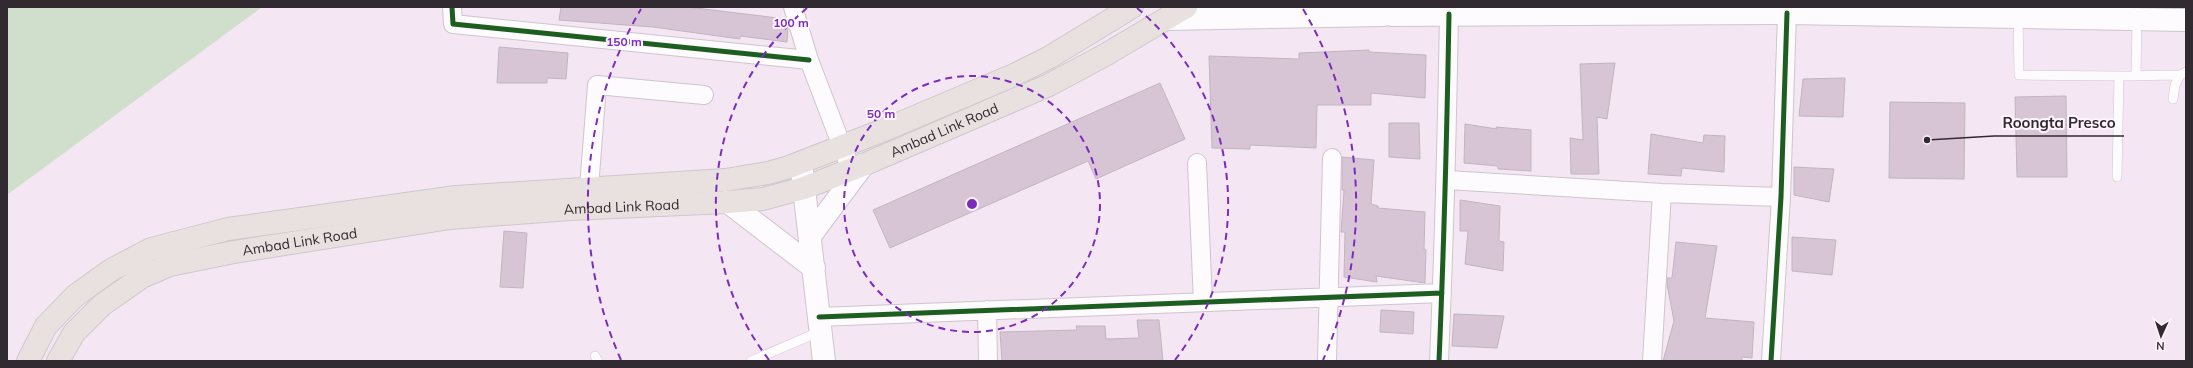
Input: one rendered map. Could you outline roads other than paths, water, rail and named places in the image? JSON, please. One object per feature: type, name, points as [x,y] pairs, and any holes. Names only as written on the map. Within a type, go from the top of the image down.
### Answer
[{"type":"main road","name":"Ambad Link Road","points":[[28,361],[46,326],[75,296],[111,270],[151,249],[228,229],[440,199],[724,180],[768,173],[801,163],[1014,75],[1050,57],[1132,7]]},
{"type":"main road","name":"Ambad Link Road","points":[[58,361],[74,333],[102,305],[142,277],[170,265],[234,252],[450,218],[570,209],[728,202],[763,199],[804,188],[857,168],[1049,85],[1186,7]]},
{"type":"main road","points":[[1366,7],[1392,15]]},
{"type":"main road","points":[[1166,19],[1449,14],[1787,13],[2186,20]]},
{"type":"main road","points":[[801,163],[824,361]]},
{"type":"main road","points":[[810,236],[857,168]]},
{"type":"main road","points":[[728,202],[814,268]]},
{"type":"street","points":[[452,7],[453,24],[809,60]]},
{"type":"street","points":[[793,7],[809,60],[841,147],[857,168]]},
{"type":"street","points":[[1771,361],[1781,197],[1787,13]]},
{"type":"street","points":[[1439,361],[1447,180],[1449,14]]},
{"type":"street","points":[[590,188],[597,85],[704,95]]},
{"type":"street","points":[[1327,361],[1332,158]]},
{"type":"street","points":[[1197,163],[1203,302]]},
{"type":"street","points":[[1447,180],[1781,197]]},
{"type":"street","points":[[1652,361],[1662,192]]},
{"type":"street","points":[[820,324],[987,310],[1442,293]]},
{"type":"street","points":[[987,310],[988,361]]},
{"type":"lane","points":[[2018,17],[2019,75],[2136,76],[2183,73]]},
{"type":"lane","points":[[2136,76],[2137,19]]},
{"type":"lane","points":[[2173,99],[2175,85],[2183,73]]},
{"type":"lane","points":[[2117,177],[2119,76]]},
{"type":"lane","points":[[751,361],[820,324]]},
{"type":"place","name":"Roongta Presco","points":[[1927,140]]}]
